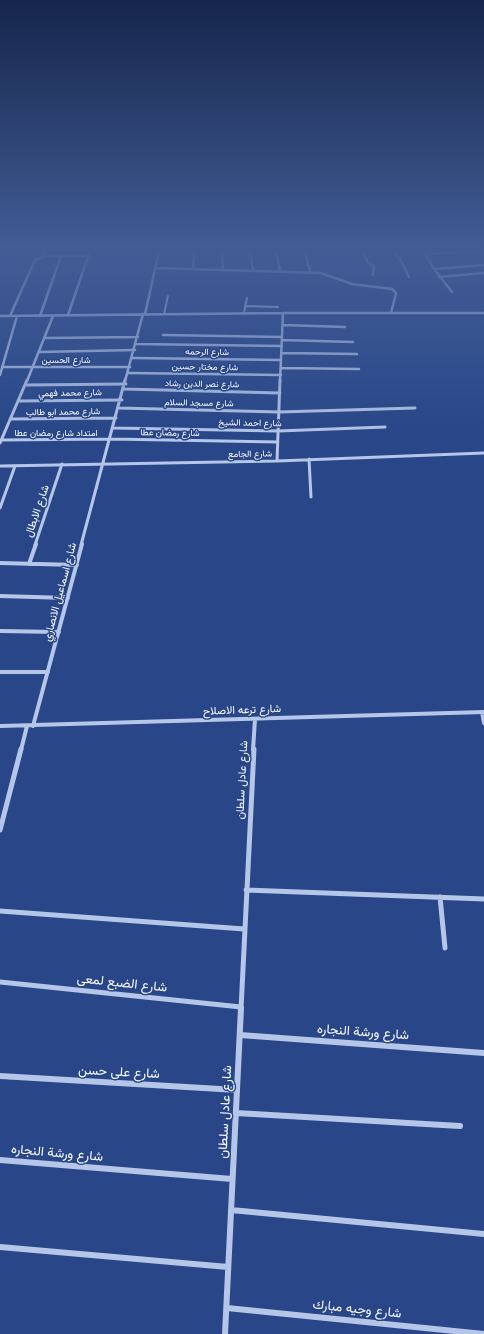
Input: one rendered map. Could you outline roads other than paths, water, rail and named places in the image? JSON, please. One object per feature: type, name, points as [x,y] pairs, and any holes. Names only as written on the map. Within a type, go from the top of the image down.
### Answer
[{"type":"street","points":[[0,316],[224,313]]},
{"type":"street","points":[[277,461],[283,313]]},
{"type":"street","name":"شارع اسماعيل الانصاري","points":[[33,726],[144,314]]},
{"type":"street","points":[[0,375],[17,316]]},
{"type":"street","points":[[1,442],[53,316]]},
{"type":"street","points":[[283,326],[345,327]]},
{"type":"street","points":[[163,335],[353,342]]},
{"type":"street","points":[[44,338],[138,337]]},
{"type":"street","points":[[136,344],[282,346]]},
{"type":"street","points":[[39,352],[135,350]]},
{"type":"street","points":[[282,353],[357,354]]},
{"type":"street","name":"شارع الرحمه","points":[[133,358],[281,360]]},
{"type":"street","name":"شارع الحسين","points":[[2,367],[130,367]]},
{"type":"street","points":[[281,368],[359,369]]},
{"type":"street","name":"شارع مختار حسين","points":[[129,373],[281,375]]},
{"type":"street","points":[[25,385],[126,384]]},
{"type":"street","name":"شارع نصر الدين رشاد","points":[[124,389],[280,393]]},
{"type":"street","name":"شارع محمد فهمي","points":[[18,401],[122,400]]},
{"type":"street","name":"شارع مسجد السلام","points":[[119,408],[279,412],[414,408]]},
{"type":"street","name":"شارع محمد ابو طالب","points":[[10,419],[116,418]]},
{"type":"street","name":"شارع احمد الشيخ","points":[[114,428],[278,431],[385,427]]},
{"type":"street","name":"امتداد شارع رمضان عطا","points":[[1,442],[111,439]]},
{"type":"street","name":"شارع رمضان عطا","points":[[111,439],[278,442]]},
{"type":"street","name":"شارع الجامع","points":[[0,466],[277,461],[484,453]]},
{"type":"street","points":[[309,459],[311,497]]},
{"type":"street","name":"شارع الابطال","points":[[29,564],[62,464]]},
{"type":"street","points":[[0,508],[15,466]]},
{"type":"street","points":[[0,563],[77,564]]},
{"type":"street","points":[[0,596],[68,598]]},
{"type":"street","points":[[0,631],[59,632]]},
{"type":"street","points":[[0,672],[48,672]]},
{"type":"street","points":[[483,712],[484,723]]},
{"type":"street","name":"شارع ترعه الاصلاح","points":[[0,726],[483,712]]},
{"type":"street","name":"شارع عادل سلطان","points":[[225,1334],[255,719]]},
{"type":"street","points":[[0,830],[27,726]]},
{"type":"street","points":[[246,890],[484,899]]},
{"type":"street","points":[[440,897],[445,948]]},
{"type":"street","points":[[0,912],[244,929]]},
{"type":"street","name":"شارع الضبع لمعى","points":[[0,982],[241,1007]]},
{"type":"street","name":"شارع ورشة النجاره","points":[[240,1035],[484,1052]]},
{"type":"street","name":"شارع على حسن","points":[[0,1076],[237,1090]]},
{"type":"street","points":[[236,1113],[460,1126]]},
{"type":"street","name":"شارع ورشة النجاره","points":[[0,1160],[232,1179]]},
{"type":"street","points":[[231,1210],[484,1234]]},
{"type":"street","points":[[0,1247],[228,1267]]},
{"type":"street","name":"شارع وجيه مبارك","points":[[227,1308],[484,1334]]}]
